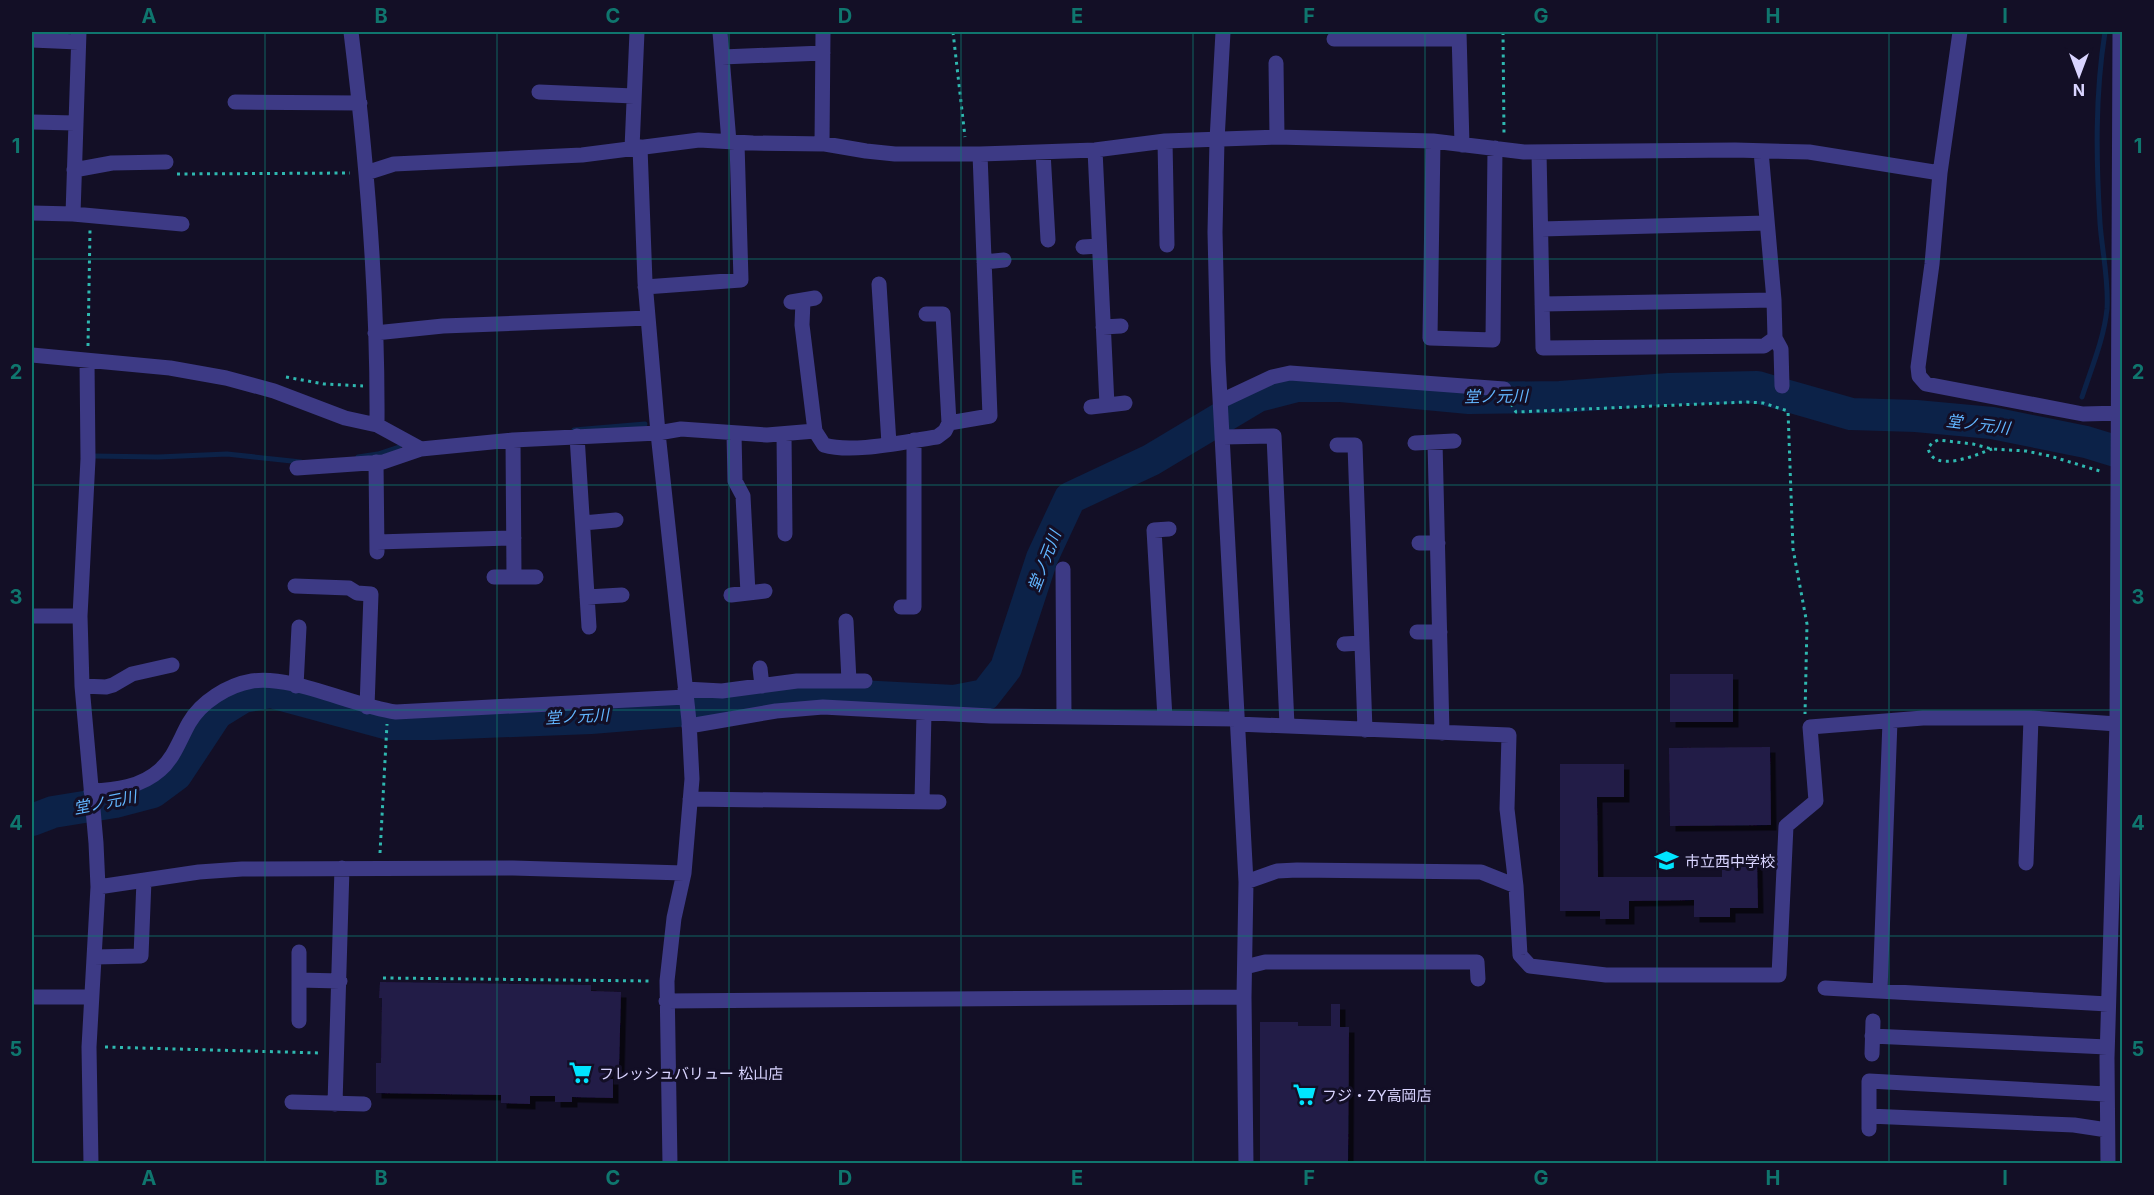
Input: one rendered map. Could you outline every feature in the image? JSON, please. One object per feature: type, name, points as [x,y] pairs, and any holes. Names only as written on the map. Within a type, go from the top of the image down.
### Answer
[{"type":"street","points":[[351,32],[366,173],[375,333],[377,425]]},
{"type":"street","points":[[637,32],[634,96],[645,287],[689,723],[692,779],[684,873],[674,918],[667,981],[670,1164]]},
{"type":"street","points":[[645,287],[741,280],[733,142],[720,32]]},
{"type":"street","points":[[822,144],[823,32]]},
{"type":"street","points":[[1223,32],[1216,140],[1215,232],[1218,361],[1246,882],[1244,997],[1246,1164]]},
{"type":"street","points":[[1960,32],[1940,173],[1932,264],[1918,376],[1926,384],[2120,422]]},
{"type":"street","points":[[2108,1164],[2107,1053],[2113,1000],[2118,851],[2120,32]]},
{"type":"street","points":[[1334,39],[1366,35],[1459,35],[1462,145]]},
{"type":"street","points":[[32,40],[78,37],[73,214]]},
{"type":"street","points":[[722,57],[823,53]]},
{"type":"street","points":[[1276,63],[1277,137]]},
{"type":"street","points":[[539,92],[634,96]]},
{"type":"street","points":[[235,102],[360,103]]},
{"type":"street","points":[[32,122],[75,123]]},
{"type":"street","points":[[366,173],[394,164],[582,155],[699,140],[822,144],[895,154],[974,154],[1095,150],[1165,141],[1277,137],[1433,141],[1539,152],[1809,152],[1940,173]]},
{"type":"street","points":[[1165,141],[1167,245]]},
{"type":"street","points":[[1433,141],[1431,338],[1493,340],[1500,149]]},
{"type":"street","points":[[1095,150],[1107,405]]},
{"type":"street","points":[[1761,151],[1774,300],[1775,338],[1781,349],[1782,386]]},
{"type":"street","points":[[1042,152],[1048,240]]},
{"type":"street","points":[[1539,152],[1543,348],[1764,345],[1775,338]]},
{"type":"street","points":[[949,423],[990,416],[984,262],[974,154]]},
{"type":"street","points":[[74,170],[112,163],[168,168]]},
{"type":"street","points":[[32,213],[73,214],[182,224]]},
{"type":"street","points":[[1541,229],[1766,223]]},
{"type":"street","points":[[1083,247],[1099,246]]},
{"type":"street","points":[[984,262],[1005,260]]},
{"type":"street","points":[[879,284],[889,444]]},
{"type":"street","points":[[803,300],[802,325],[815,431],[824,445],[833,448],[889,444],[937,437],[945,431],[949,423],[943,314],[926,314]]},
{"type":"street","points":[[1542,304],[1774,300]]},
{"type":"street","points":[[375,333],[442,326],[648,318]]},
{"type":"street","points":[[1103,327],[1121,326]]},
{"type":"street","points":[[32,355],[170,368],[226,378],[274,391],[345,417],[377,425],[421,449]]},
{"type":"street","points":[[87,361],[88,459],[80,616],[81,686],[98,887],[89,1047],[91,1164]]},
{"type":"street","points":[[1221,401],[1272,377],[1290,373],[1504,389]]},
{"type":"street","points":[[1090,407],[1125,403]]},
{"type":"street","points":[[297,468],[383,462],[421,449],[513,440],[658,433],[681,429],[766,435],[815,431]]},
{"type":"street","points":[[734,433],[735,481],[743,496],[748,593]]},
{"type":"street","points":[[783,434],[785,534]]},
{"type":"street","points":[[577,436],[589,627]]},
{"type":"street","points":[[1223,437],[1274,436],[1287,725]]},
{"type":"street","points":[[513,440],[514,577]]},
{"type":"street","points":[[901,607],[914,607],[914,440]]},
{"type":"street","points":[[1415,443],[1454,441]]},
{"type":"street","points":[[1435,442],[1442,733]]},
{"type":"street","points":[[1337,445],[1355,445],[1352,540],[1362,643],[1365,730]]},
{"type":"street","points":[[376,462],[377,547],[514,538]]},
{"type":"street","points":[[583,523],[616,520]]},
{"type":"street","points":[[1165,718],[1154,530],[1169,529]]},
{"type":"street","points":[[1419,543],[1438,543]]},
{"type":"street","points":[[1063,569],[1064,717]]},
{"type":"street","points":[[494,577],[536,577]]},
{"type":"street","points":[[295,586],[349,588],[357,593],[371,594],[367,707]]},
{"type":"street","points":[[731,595],[765,591]]},
{"type":"street","points":[[587,597],[622,595]]},
{"type":"street","points":[[32,616],[80,616]]},
{"type":"street","points":[[846,621],[849,681]]},
{"type":"street","points":[[296,686],[299,627]]},
{"type":"street","points":[[1417,632],[1440,632]]},
{"type":"street","points":[[1344,644],[1362,643]]},
{"type":"street","points":[[81,686],[106,687],[132,674],[172,665]]},
{"type":"street","points":[[760,668],[762,686]]},
{"type":"street","points":[[91,794],[132,786],[147,780],[170,760],[190,721],[202,706],[237,685],[253,681],[272,681],[296,686],[376,710],[418,712],[686,696],[797,681],[865,681]]},
{"type":"street","points":[[689,723],[799,708],[823,707],[1064,717],[1165,718],[1365,730],[1509,735],[1507,809],[1516,886],[1520,955],[1530,966],[1606,975],[1779,975],[1786,826],[1816,801],[1810,727],[1923,718],[2119,718]]},
{"type":"street","points":[[922,801],[924,712]]},
{"type":"street","points":[[2026,864],[2031,718]]},
{"type":"street","points":[[1880,991],[1890,721]]},
{"type":"street","points":[[690,799],[939,802]]},
{"type":"street","points":[[335,1104],[342,868]]},
{"type":"street","points":[[98,887],[199,872],[242,869],[513,868],[684,873]]},
{"type":"street","points":[[1246,882],[1277,871],[1297,870],[1481,872],[1516,886]]},
{"type":"street","points":[[94,957],[141,956],[144,880]]},
{"type":"street","points":[[299,952],[299,1021]]},
{"type":"street","points":[[1245,968],[1265,962],[1477,962],[1478,979]]},
{"type":"street","points":[[299,981],[340,981]]},
{"type":"street","points":[[1825,988],[2113,1000]]},
{"type":"street","points":[[32,997],[92,997]]},
{"type":"street","points":[[666,1001],[1244,997]]},
{"type":"street","points":[[1872,1054],[1873,1029],[2107,1053],[2122,1058]]},
{"type":"street","points":[[2106,1094],[1869,1081],[1869,1123],[2033,1130],[2074,1125],[2107,1130]]},
{"type":"street","points":[[292,1102],[364,1104]]},
{"type":"path","points":[[952,32],[974,154]]},
{"type":"path","points":[[1500,149],[1503,32]]},
{"type":"path","points":[[168,168],[366,173]]},
{"type":"path","points":[[87,361],[90,216]]},
{"type":"path","points":[[278,376],[306,379],[324,384],[377,387]]},
{"type":"path","points":[[1514,408],[1516,412],[1747,402],[1763,403],[1788,411],[1792,549],[1807,624],[1804,703],[1805,716],[1810,727]]},
{"type":"path","points":[[1992,449],[1972,456],[1944,461],[1936,460],[1929,454],[1928,448],[1938,440],[1973,444],[1992,449],[2050,456],[2118,472]]},
{"type":"path","points":[[379,868],[387,731]]},
{"type":"path","points":[[383,978],[667,981]]},
{"type":"path","points":[[89,1047],[337,1054]]},
{"type":"building","points":[[1670,674],[1733,674],[1733,722],[1670,722]]},
{"type":"building","points":[[1770,747],[1771,825],[1670,826],[1669,748]]},
{"type":"building","points":[[1560,764],[1624,764],[1624,797],[1597,797],[1598,877],[1722,877],[1722,862],[1757,862],[1758,908],[1730,908],[1730,917],[1694,917],[1694,900],[1629,901],[1629,919],[1600,919],[1600,911],[1560,911]]},
{"type":"building","points":[[380,982],[591,985],[591,991],[621,992],[619,1068],[608,1068],[608,1079],[613,1079],[613,1098],[572,1097],[572,1102],[555,1102],[555,1096],[530,1096],[530,1104],[501,1103],[501,1095],[376,1093],[376,1063],[381,1063],[382,998],[379,998]]},
{"type":"building","name":"フジ・ZY高岡店","points":[[1331,1004],[1340,1004],[1340,1027],[1349,1027],[1348,1164],[1260,1164],[1260,1022],[1298,1022],[1298,1026],[1331,1026]]},
{"type":"waterway","points":[[2082,397],[2100,343],[2107,309],[2097,151],[2099,79],[2105,32]]},
{"type":"waterway","name":"堂ノ元川","points":[[32,820],[53,812],[115,802],[153,792],[176,775],[217,713],[243,697],[271,692],[389,724],[591,718],[701,709],[821,694],[954,701],[985,695],[1006,668],[1042,558],[1070,498],[1151,460],[1258,396],[1297,386],[1341,386],[1469,398],[1560,397],[1669,389],[1757,387],[1851,414],[1916,416],[1992,423],[2086,442],[2122,453]]},
{"type":"waterway","points":[[574,430],[645,424]]},
{"type":"waterway","points":[[358,457],[378,454],[399,447]]},
{"type":"waterway","points":[[93,456],[158,457],[227,454],[301,462]]},
{"type":"place","name":"市立西中学校","points":[[1667,861]]},
{"type":"place","name":"フレッシュバリュー 松山店","points":[[581,1073]]},
{"type":"place","name":"フジ・ZY高岡店","points":[[1304,1095]]}]
